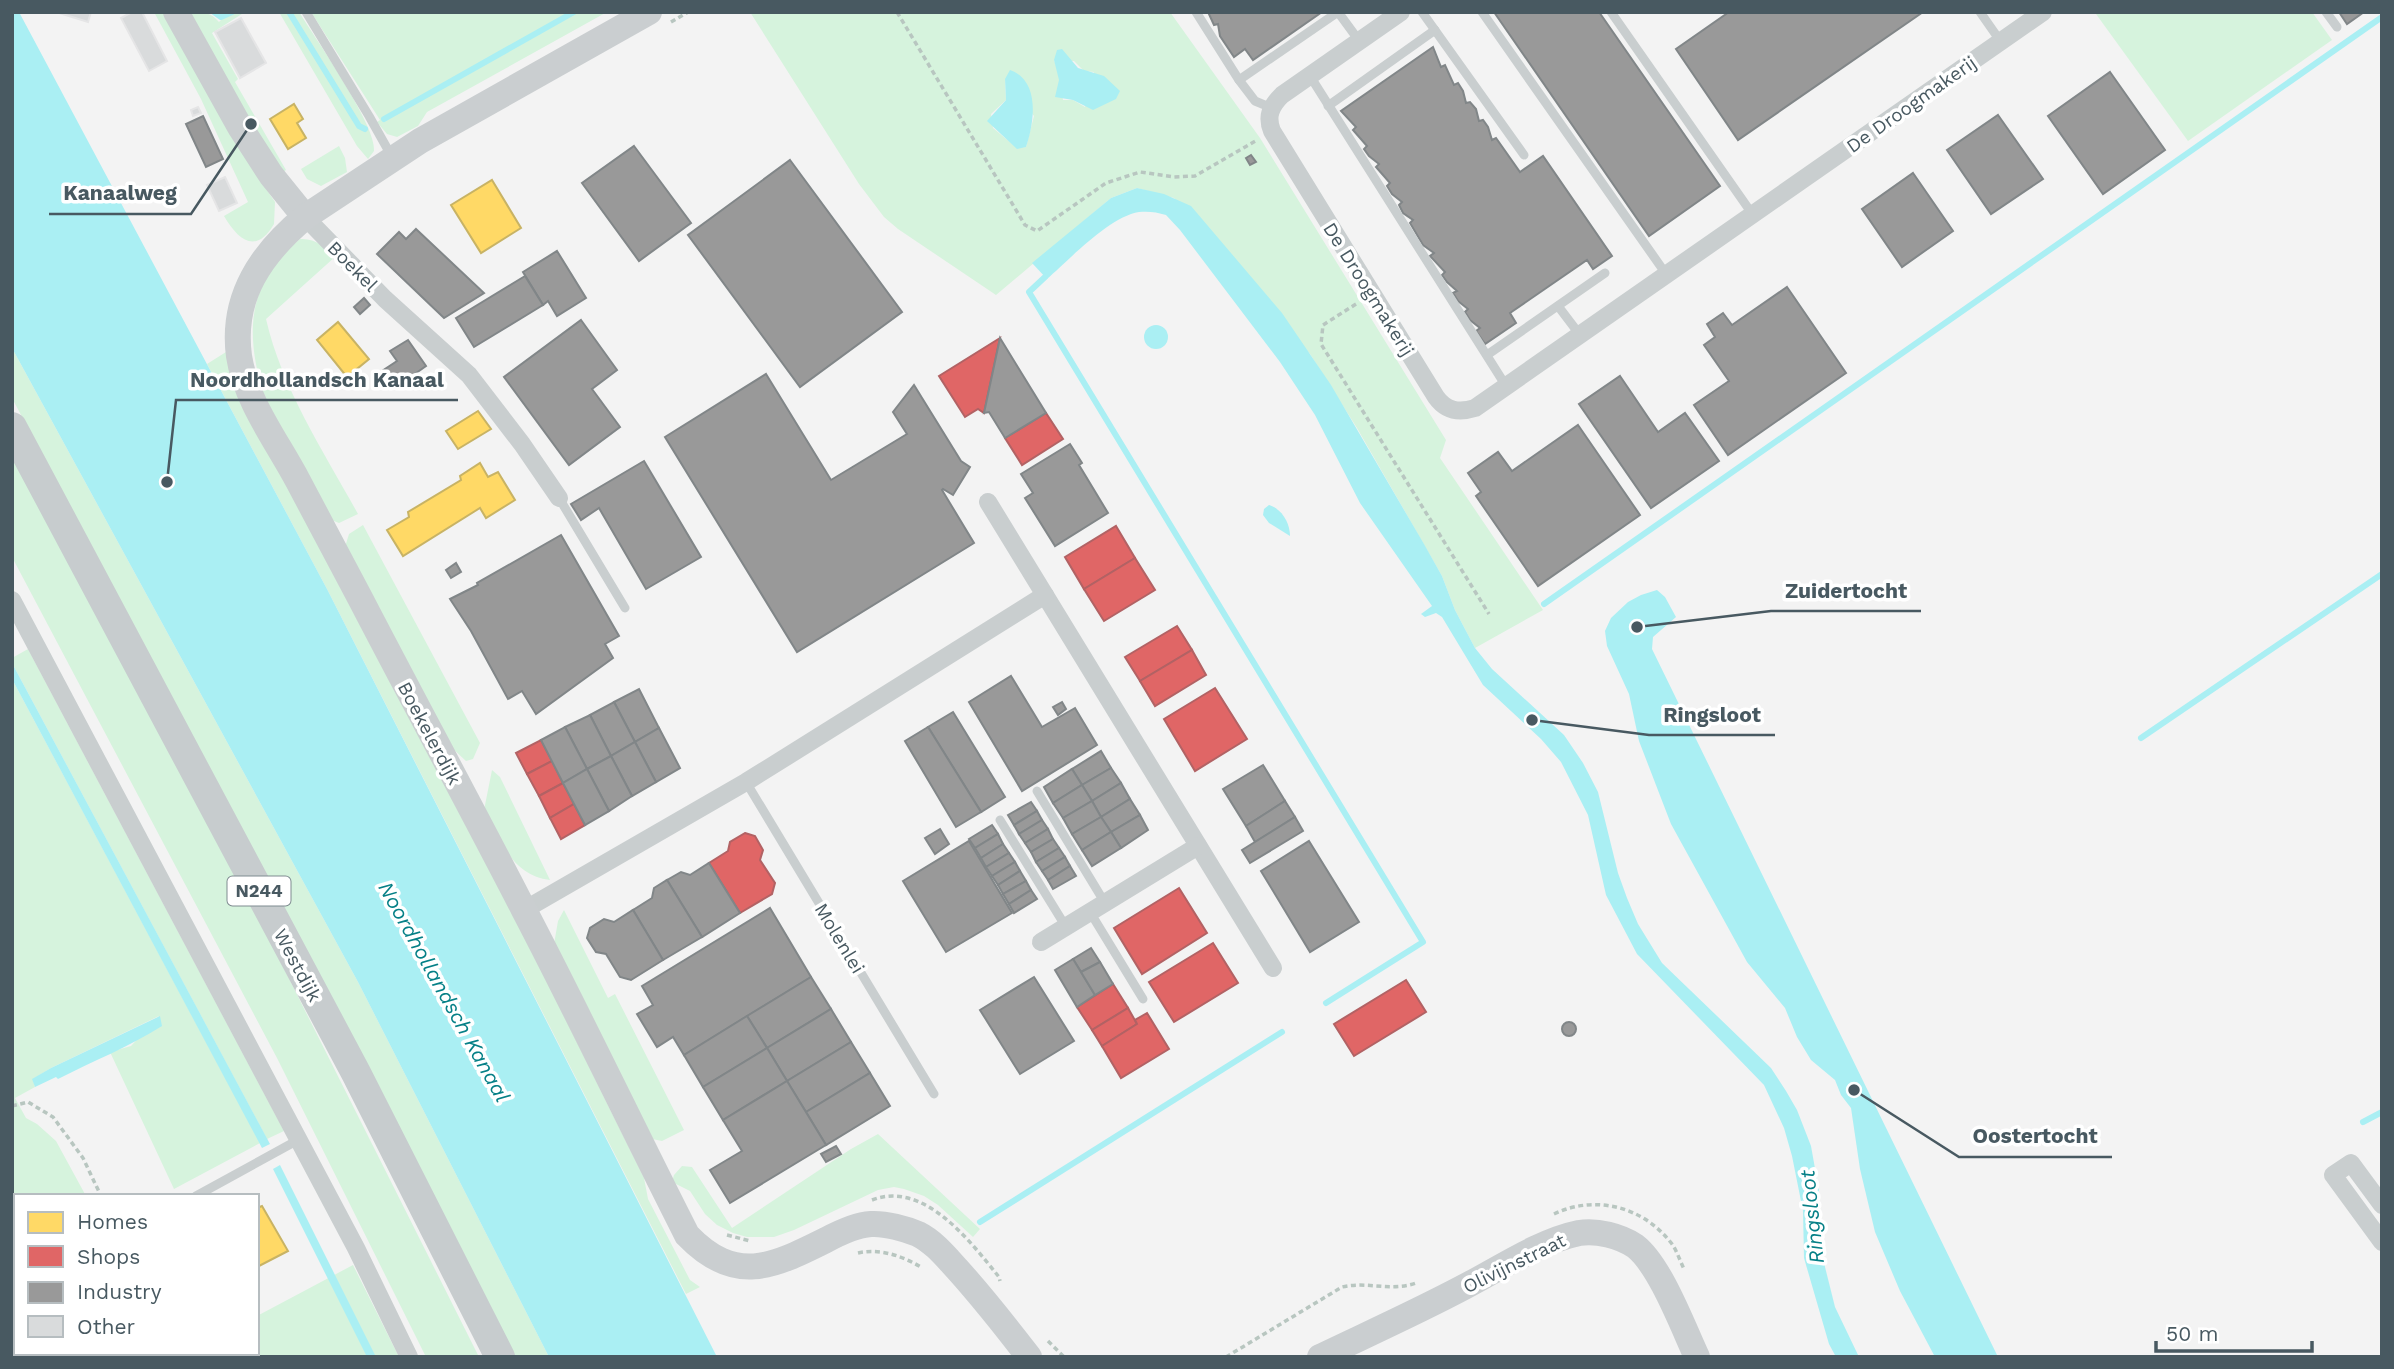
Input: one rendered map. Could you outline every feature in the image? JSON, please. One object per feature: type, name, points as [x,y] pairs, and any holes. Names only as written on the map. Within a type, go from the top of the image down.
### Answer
[{"type":"main road","name":"Westdijk","points":[[12,427],[356,1073],[500,1357]]},
{"type":"street","name":"Boekel","points":[[176,12],[254,150],[305,217],[386,299],[469,375],[559,498]]},
{"type":"street","name":"Boekelerdijk","points":[[649,12],[392,159],[305,217],[278,241],[247,288],[241,314],[239,352],[246,381],[252,398],[298,480],[524,910],[687,1235],[701,1250],[724,1264],[759,1267],[783,1261],[841,1232],[871,1224],[918,1234],[937,1248],[986,1301],[1029,1357]]},
{"type":"street","points":[[1272,131],[1268,121],[1272,108],[1282,95],[1401,12]]},
{"type":"street","name":"De Droogmakerij","points":[[1272,131],[1436,397],[1446,408],[1463,412],[1475,408],[2043,12]]},
{"type":"street","points":[[988,502],[1273,968]]},
{"type":"street","points":[[524,910],[746,782],[1045,595]]},
{"type":"street","points":[[12,600],[356,1248],[409,1357]]},
{"type":"street","points":[[1041,942],[1198,846]]},
{"type":"street","points":[[2382,1205],[2351,1163],[2333,1175],[2376,1221],[2382,1242]]},
{"type":"street","name":"Olivijnstraat","points":[[1320,1357],[1549,1243],[1578,1233],[1593,1232],[1620,1239],[1647,1258],[1697,1357]]},
{"type":"lane","points":[[306,12],[392,159]]},
{"type":"lane","points":[[1196,12],[1238,80],[1255,101],[1272,108]]},
{"type":"lane","points":[[1238,80],[1338,12],[1360,42]]},
{"type":"lane","points":[[1422,12],[1524,155]]},
{"type":"lane","points":[[1482,12],[1666,275]]},
{"type":"lane","points":[[1611,12],[1753,215]]},
{"type":"lane","points":[[1980,12],[2001,42]]},
{"type":"lane","points":[[2326,12],[2337,27]]},
{"type":"lane","points":[[1328,106],[1434,30]]},
{"type":"lane","points":[[1310,76],[1506,386]]},
{"type":"lane","points":[[1487,355],[1605,273]]},
{"type":"lane","points":[[1558,306],[1580,335]]},
{"type":"lane","points":[[559,498],[625,608]]},
{"type":"lane","name":"Molenlei","points":[[746,782],[933,1094]]},
{"type":"lane","points":[[1037,791],[1143,999]]},
{"type":"lane","points":[[1000,820],[1066,927]]},
{"type":"lane","points":[[200,1194],[298,1140]]},
{"type":"path","points":[[897,12],[1025,225],[1037,231],[1106,183],[1140,172],[1174,177],[1195,176],[1272,131]]},
{"type":"path","points":[[1373,294],[1323,325],[1321,344],[1489,614]]},
{"type":"path","points":[[12,1107],[28,1101],[52,1118],[83,1158],[100,1194]]},
{"type":"path","points":[[854,1254],[887,1253],[907,1259],[924,1269]]},
{"type":"green space","points":[[154,12],[165,12],[252,168],[275,202],[274,224],[261,239],[248,241],[241,237],[224,216],[248,202],[201,99]]},
{"type":"green space","points":[[187,12],[209,14],[219,22],[221,20],[216,12],[245,12],[212,33],[238,79],[235,82],[286,170],[283,172],[269,152]]},
{"type":"green space","points":[[279,12],[299,12],[344,82],[366,122],[372,139],[374,151],[368,159],[357,146]]},
{"type":"green space","points":[[311,12],[607,12],[427,112],[418,126],[397,137],[387,134],[377,122],[380,120]]},
{"type":"green space","points":[[750,12],[1170,12],[1260,138],[1446,440],[1440,458],[1543,610],[1475,648],[1455,610],[1442,576],[1357,428],[1310,354],[1174,198],[1137,188],[1111,198],[996,295],[898,229],[884,217],[859,184]],"holes":[[[1054,60],[1074,61],[1084,71],[1094,72],[1085,107],[1073,100],[1063,100]],[[1005,79],[1034,116],[1026,147],[1017,148],[993,128],[991,114],[1006,100]]]},
{"type":"green space","points":[[2312,12],[2332,40],[2188,141],[2096,14]]},
{"type":"green space","points":[[339,146],[345,158],[347,172],[321,186],[307,179],[301,169]]},
{"type":"green space","points":[[300,239],[324,246],[336,256],[266,319],[273,345],[293,395],[358,514],[339,523],[329,519],[272,414],[257,379],[253,319],[257,301],[272,269]]},
{"type":"green space","points":[[12,348],[358,982],[549,1357],[514,1357],[331,997],[12,398]]},
{"type":"green space","points":[[226,352],[329,566],[528,943],[644,1178],[648,1199],[690,1280],[700,1287],[686,1294],[327,589],[207,364]]},
{"type":"green space","points":[[12,456],[250,901],[479,1357],[426,1357],[277,1058],[12,557]]},
{"type":"green space","points":[[363,525],[480,743],[473,759],[466,761],[451,747],[345,547],[349,534]]},
{"type":"green space","points":[[28,649],[284,1131],[267,1139],[12,663],[12,658]]},
{"type":"green space","points":[[12,679],[260,1143],[174,1189],[110,1052],[131,1046],[159,1016],[51,1068],[33,1079],[35,1087],[15,1098],[26,1118],[56,1141],[85,1194],[14,1194],[12,1255]]},
{"type":"green space","points":[[492,770],[500,777],[550,880],[537,877],[517,864],[509,855],[484,810]]},
{"type":"green space","points":[[564,910],[608,998],[615,994],[684,1130],[662,1141],[652,1139],[554,944],[558,921]]},
{"type":"green space","points":[[878,1134],[980,1229],[973,1237],[924,1196],[894,1187],[878,1190],[774,1237],[747,1237],[717,1225],[705,1214],[690,1191],[672,1182],[682,1166],[692,1167],[732,1228]]},
{"type":"green space","points":[[353,1265],[399,1357],[152,1357],[259,1355],[259,1315]]},
{"type":"green space","points":[[139,1355],[140,1357],[44,1357]]},
{"type":"water","points":[[12,12],[19,12],[327,589],[717,1357],[549,1357],[358,982],[12,348]]},
{"type":"water","points":[[1062,49],[1078,68],[1104,76],[1120,91],[1116,99],[1093,110],[1073,100],[1055,97],[1059,80],[1054,60],[1057,50]]},
{"type":"water","points":[[1010,70],[1027,83],[1033,104],[1026,147],[1017,149],[987,121],[1006,100],[1005,79]]},
{"type":"water","points":[[1137,188],[1164,194],[1191,206],[1282,313],[1331,385],[1424,544],[1475,648],[1492,669],[1564,735],[1583,763],[1598,792],[1627,898],[1638,924],[1662,963],[1771,1068],[1786,1091],[1797,1110],[1811,1146],[1819,1191],[1825,1267],[1835,1307],[1859,1357],[1836,1357],[1829,1344],[1804,1258],[1803,1211],[1792,1156],[1784,1128],[1764,1085],[1637,954],[1606,895],[1588,815],[1561,762],[1541,739],[1483,685],[1442,617],[1436,613],[1425,617],[1421,614],[1432,606],[1360,503],[1315,415],[1280,362],[1166,215],[1139,212],[1127,215],[1090,240],[1047,279],[1032,263],[1111,198]]},
{"type":"water","points":[[1156,325],[1167,332],[1168,337],[1161,348],[1156,349],[1145,342],[1144,337],[1151,326]]},
{"type":"water","points":[[1269,505],[1284,517],[1290,536],[1269,523],[1263,515],[1264,509]]},
{"type":"water","points":[[1657,590],[1665,597],[1676,617],[1653,637],[1652,649],[1998,1357],[1935,1357],[1900,1291],[1875,1232],[1860,1169],[1851,1108],[1841,1095],[1835,1080],[1811,1060],[1797,1037],[1785,1008],[1747,962],[1671,824],[1639,741],[1629,694],[1607,646],[1605,631],[1611,618],[1628,602]]},
{"type":"water","points":[[12,663],[270,1144],[262,1148],[12,679]]},
{"type":"water","points":[[160,1016],[162,1026],[149,1034],[58,1079],[56,1077],[35,1087],[32,1079],[51,1068]]},
{"type":"water","points":[[280,1165],[376,1357],[367,1357],[273,1169]]},
{"type":"building: Homes","points":[[294,104],[303,119],[297,123],[306,138],[288,149],[270,119]]},
{"type":"building: Homes","points":[[492,180],[521,228],[481,253],[451,205]]},
{"type":"building: Homes","points":[[338,322],[369,359],[347,377],[317,340]]},
{"type":"building: Homes","points":[[478,411],[491,429],[458,449],[446,431]]},
{"type":"building: Homes","points":[[480,463],[488,477],[498,472],[515,500],[486,518],[480,508],[403,556],[387,530],[409,517],[408,512],[461,480],[460,476]]},
{"type":"building: Homes","points":[[262,1206],[288,1251],[259,1266],[259,1207]]},
{"type":"building: Shops","points":[[1000,338],[984,413],[978,409],[965,417],[939,376]]},
{"type":"building: Shops","points":[[1046,413],[1063,439],[1022,465],[1005,438]]},
{"type":"building: Shops","points":[[1116,526],[1135,558],[1084,589],[1065,557]]},
{"type":"building: Shops","points":[[1135,558],[1155,590],[1104,621],[1084,589]]},
{"type":"building: Shops","points":[[1177,626],[1192,650],[1140,681],[1125,657]]},
{"type":"building: Shops","points":[[1192,650],[1206,675],[1155,706],[1140,681]]},
{"type":"building: Shops","points":[[1215,688],[1247,739],[1195,771],[1164,719]]},
{"type":"building: Shops","points":[[541,740],[552,761],[527,774],[516,753]]},
{"type":"building: Shops","points":[[552,761],[563,783],[539,796],[527,774]]},
{"type":"building: Shops","points":[[563,783],[574,804],[550,818],[539,796]]},
{"type":"building: Shops","points":[[574,804],[585,825],[561,839],[550,818]]},
{"type":"building: Shops","points":[[745,833],[755,836],[763,850],[760,860],[775,883],[772,894],[740,913],[709,863],[728,851],[730,842]]},
{"type":"building: Shops","points":[[1179,888],[1207,933],[1142,974],[1114,928]]},
{"type":"building: Shops","points":[[1213,943],[1238,983],[1174,1022],[1149,982]]},
{"type":"building: Shops","points":[[1406,980],[1426,1012],[1354,1056],[1334,1024]]},
{"type":"building: Shops","points":[[1113,984],[1128,1008],[1092,1030],[1077,1007]]},
{"type":"building: Shops","points":[[1128,1008],[1137,1024],[1102,1046],[1092,1030]]},
{"type":"building: Shops","points":[[1147,1013],[1169,1049],[1121,1078],[1102,1046],[1137,1024],[1135,1020]]},
{"type":"building: Industry","points":[[1208,12],[1322,12],[1253,60],[1245,49],[1234,57],[1220,36],[1218,24],[1214,25]]},
{"type":"building: Industry","points":[[1494,12],[1599,12],[1720,186],[1649,236]]},
{"type":"building: Industry","points":[[1729,12],[1923,12],[1738,140],[1676,49]]},
{"type":"building: Industry","points":[[2339,12],[2364,12],[2347,24]]},
{"type":"building: Industry","points":[[1433,47],[1441,67],[1445,65],[1454,85],[1458,83],[1466,103],[1470,102],[1476,109],[1479,121],[1483,120],[1488,127],[1492,140],[1496,138],[1520,172],[1543,156],[1612,256],[1593,269],[1587,260],[1510,313],[1516,323],[1485,344],[1476,331],[1480,328],[1470,320],[1465,312],[1468,309],[1453,293],[1457,291],[1447,282],[1442,275],[1445,272],[1430,256],[1434,253],[1423,245],[1410,223],[1413,220],[1403,213],[1399,205],[1402,202],[1387,186],[1390,183],[1376,167],[1379,164],[1369,156],[1364,149],[1367,146],[1353,130],[1356,127],[1341,111]]},
{"type":"building: Industry","points":[[2110,72],[2165,150],[2103,194],[2048,116]]},
{"type":"building: Industry","points":[[1998,115],[2043,179],[1991,214],[1947,150]]},
{"type":"building: Industry","points":[[203,116],[223,159],[206,167],[186,124]]},
{"type":"building: Industry","points":[[634,146],[691,223],[639,261],[582,183]]},
{"type":"building: Industry","points":[[1251,155],[1256,162],[1250,165],[1246,158]]},
{"type":"building: Industry","points":[[790,160],[902,312],[800,387],[688,235]]},
{"type":"building: Industry","points":[[1913,173],[1953,231],[1902,267],[1862,209]]},
{"type":"building: Industry","points":[[416,229],[484,293],[444,318],[377,254],[399,232],[406,239]]},
{"type":"building: Industry","points":[[557,251],[586,298],[557,316],[548,301],[543,305],[523,272]]},
{"type":"building: Industry","points":[[525,276],[543,305],[474,347],[456,318]]},
{"type":"building: Industry","points":[[1787,287],[1846,373],[1728,455],[1694,405],[1729,381],[1704,345],[1715,337],[1707,324],[1723,313],[1732,325]]},
{"type":"building: Industry","points":[[364,298],[370,305],[360,314],[354,307]]},
{"type":"building: Industry","points":[[581,320],[617,370],[592,389],[620,427],[569,465],[504,377]]},
{"type":"building: Industry","points":[[1000,338],[1046,413],[1005,438],[989,412],[984,413]]},
{"type":"building: Industry","points":[[408,340],[426,366],[395,388],[382,371],[397,361],[390,351]]},
{"type":"building: Industry","points":[[766,374],[831,480],[907,434],[893,412],[914,385],[961,461],[970,467],[953,495],[942,490],[974,543],[797,652],[665,437]]},
{"type":"building: Industry","points":[[1620,376],[1658,432],[1685,413],[1719,461],[1651,508],[1579,404]]},
{"type":"building: Industry","points":[[1578,425],[1640,515],[1538,586],[1476,496],[1481,492],[1468,473],[1498,452],[1512,471]]},
{"type":"building: Industry","points":[[1070,444],[1082,463],[1079,465],[1108,513],[1055,546],[1025,498],[1033,493],[1021,474]]},
{"type":"building: Industry","points":[[644,461],[701,557],[646,589],[599,508],[581,520],[571,504]]},
{"type":"building: Industry","points":[[561,535],[619,636],[605,644],[613,658],[536,714],[522,691],[508,699],[471,631],[450,599]]},
{"type":"building: Industry","points":[[456,563],[461,572],[451,578],[446,570]]},
{"type":"building: Industry","points":[[1011,676],[1042,727],[1075,708],[1097,745],[1022,791],[969,702]]},
{"type":"building: Industry","points":[[639,689],[659,728],[635,742],[614,702]]},
{"type":"building: Industry","points":[[614,702],[635,742],[611,756],[590,715]]},
{"type":"building: Industry","points":[[1062,702],[1066,709],[1058,715],[1053,707]]},
{"type":"building: Industry","points":[[953,712],[1005,797],[981,812],[928,727]]},
{"type":"building: Industry","points":[[590,715],[611,756],[587,769],[565,727]]},
{"type":"building: Industry","points":[[565,727],[587,769],[563,783],[541,740]]},
{"type":"building: Industry","points":[[928,727],[981,812],[956,827],[905,741]]},
{"type":"building: Industry","points":[[659,728],[680,768],[656,782],[635,742]]},
{"type":"building: Industry","points":[[635,742],[656,782],[632,796],[611,756]]},
{"type":"building: Industry","points":[[1101,751],[1111,768],[1082,785],[1072,769]]},
{"type":"building: Industry","points":[[611,756],[632,796],[609,811],[587,769]]},
{"type":"building: Industry","points":[[1263,765],[1285,801],[1246,826],[1223,789]]},
{"type":"building: Industry","points":[[1111,768],[1121,783],[1092,801],[1082,785]]},
{"type":"building: Industry","points":[[587,769],[609,811],[585,825],[563,783]]},
{"type":"building: Industry","points":[[1072,769],[1082,785],[1053,803],[1044,787]]},
{"type":"building: Industry","points":[[1121,783],[1130,799],[1101,817],[1092,801]]},
{"type":"building: Industry","points":[[1082,785],[1092,801],[1063,818],[1053,803]]},
{"type":"building: Industry","points":[[1130,799],[1140,815],[1111,832],[1101,817]]},
{"type":"building: Industry","points":[[1092,801],[1101,817],[1072,834],[1063,818]]},
{"type":"building: Industry","points":[[1285,801],[1295,817],[1255,842],[1246,826]]},
{"type":"building: Industry","points":[[1031,802],[1037,811],[1014,825],[1008,815]]},
{"type":"building: Industry","points":[[1037,811],[1042,820],[1019,834],[1014,825]]},
{"type":"building: Industry","points":[[1140,815],[1148,830],[1121,848],[1111,832]]},
{"type":"building: Industry","points":[[1101,817],[1111,832],[1082,850],[1072,834]]},
{"type":"building: Industry","points":[[1295,817],[1303,831],[1250,863],[1242,850]]},
{"type":"building: Industry","points":[[1042,820],[1048,829],[1025,843],[1019,834]]},
{"type":"building: Industry","points":[[992,825],[998,834],[975,848],[969,839]]},
{"type":"building: Industry","points":[[940,829],[949,844],[935,854],[925,838]]},
{"type":"building: Industry","points":[[1048,829],[1053,839],[1031,852],[1025,843]]},
{"type":"building: Industry","points":[[1111,832],[1121,848],[1092,866],[1082,850]]},
{"type":"building: Industry","points":[[998,834],[1003,844],[981,858],[975,848]]},
{"type":"building: Industry","points":[[1053,839],[1059,848],[1036,862],[1031,852]]},
{"type":"building: Industry","points":[[969,841],[1012,913],[946,952],[903,881]]},
{"type":"building: Industry","points":[[1309,841],[1359,922],[1310,952],[1261,871]]},
{"type":"building: Industry","points":[[1003,844],[1009,853],[986,867],[981,858]]},
{"type":"building: Industry","points":[[1059,848],[1065,857],[1042,871],[1036,862]]},
{"type":"building: Industry","points":[[1009,853],[1015,862],[992,876],[986,867]]},
{"type":"building: Industry","points":[[1065,857],[1070,866],[1048,880],[1042,871]]},
{"type":"building: Industry","points":[[1015,862],[1020,871],[998,885],[992,876]]},
{"type":"building: Industry","points":[[709,863],[740,913],[702,937],[667,880],[681,872],[690,875]]},
{"type":"building: Industry","points":[[1070,866],[1076,876],[1053,889],[1048,880]]},
{"type":"building: Industry","points":[[1020,871],[1026,881],[1003,894],[998,885]]},
{"type":"building: Industry","points":[[667,880],[702,937],[663,960],[633,910],[652,898],[654,888]]},
{"type":"building: Industry","points":[[1026,881],[1031,890],[1009,904],[1003,894]]},
{"type":"building: Industry","points":[[1031,890],[1037,899],[1014,913],[1009,904]]},
{"type":"building: Industry","points":[[770,908],[811,977],[684,1055],[673,1037],[657,1047],[637,1014],[653,1005],[642,986]]},
{"type":"building: Industry","points":[[633,910],[663,960],[631,980],[620,977],[606,954],[596,952],[587,938],[590,928],[604,919],[614,922]]},
{"type":"building: Industry","points":[[1091,948],[1100,962],[1081,972],[1073,959]]},
{"type":"building: Industry","points":[[1073,959],[1095,995],[1077,1007],[1055,970]]},
{"type":"building: Industry","points":[[1100,962],[1113,984],[1095,995],[1081,972]]},
{"type":"building: Industry","points":[[811,977],[831,1009],[767,1048],[747,1016]]},
{"type":"building: Industry","points":[[1034,977],[1074,1041],[1020,1074],[980,1010]]},
{"type":"building: Industry","points":[[831,1009],[851,1042],[787,1081],[767,1048]]},
{"type":"building: Industry","points":[[747,1016],[767,1048],[703,1087],[684,1055]]},
{"type":"building: Industry","points":[[1569,1022],[1574,1024],[1574,1034],[1569,1036],[1564,1034],[1562,1029],[1564,1024]]},
{"type":"building: Industry","points":[[851,1042],[870,1073],[806,1112],[787,1081]]},
{"type":"building: Industry","points":[[767,1048],[787,1081],[723,1120],[703,1087]]},
{"type":"building: Industry","points":[[870,1073],[890,1106],[826,1145],[806,1112]]},
{"type":"building: Industry","points":[[787,1081],[826,1145],[730,1203],[710,1170],[742,1151],[723,1120]]},
{"type":"building: Industry","points":[[836,1146],[841,1154],[826,1162],[821,1154]]},
{"type":"building: Other","points":[[56,12],[91,12],[88,22]]},
{"type":"building: Other","points":[[132,12],[142,12],[167,61],[149,71],[121,18]]},
{"type":"building: Other","points":[[241,18],[266,63],[240,78],[215,32]]},
{"type":"building: Other","points":[[198,107],[201,113],[193,116],[191,110]]},
{"type":"building: Other","points":[[225,177],[237,203],[219,211],[207,185]]},
{"type":"building: Other","points":[[14,1292],[14,1317],[12,1314]]},
{"type":"waterway","points":[[214,12],[221,17],[232,12]]},
{"type":"waterway","points":[[289,12],[359,126],[365,129]]},
{"type":"waterway","points":[[384,119],[574,12]]},
{"type":"waterway","points":[[1544,604],[2382,17]]},
{"type":"waterway","points":[[1045,277],[1029,292],[1423,942],[1326,1003]]},
{"type":"waterway","points":[[2141,738],[2382,574]]},
{"type":"waterway","points":[[980,1222],[1282,1032]]},
{"type":"waterway","points":[[2363,1122],[2382,1112]]},
{"type":"place","name":"Kanaalweg","points":[[251,124]]},
{"type":"place","name":"Noordhollandsch Kanaal","points":[[167,482]]},
{"type":"place","name":"Zuidertocht","points":[[1637,627]]},
{"type":"place","name":"Ringsloot","points":[[1532,720]]},
{"type":"place","name":"Oostertocht","points":[[1854,1090]]}]
